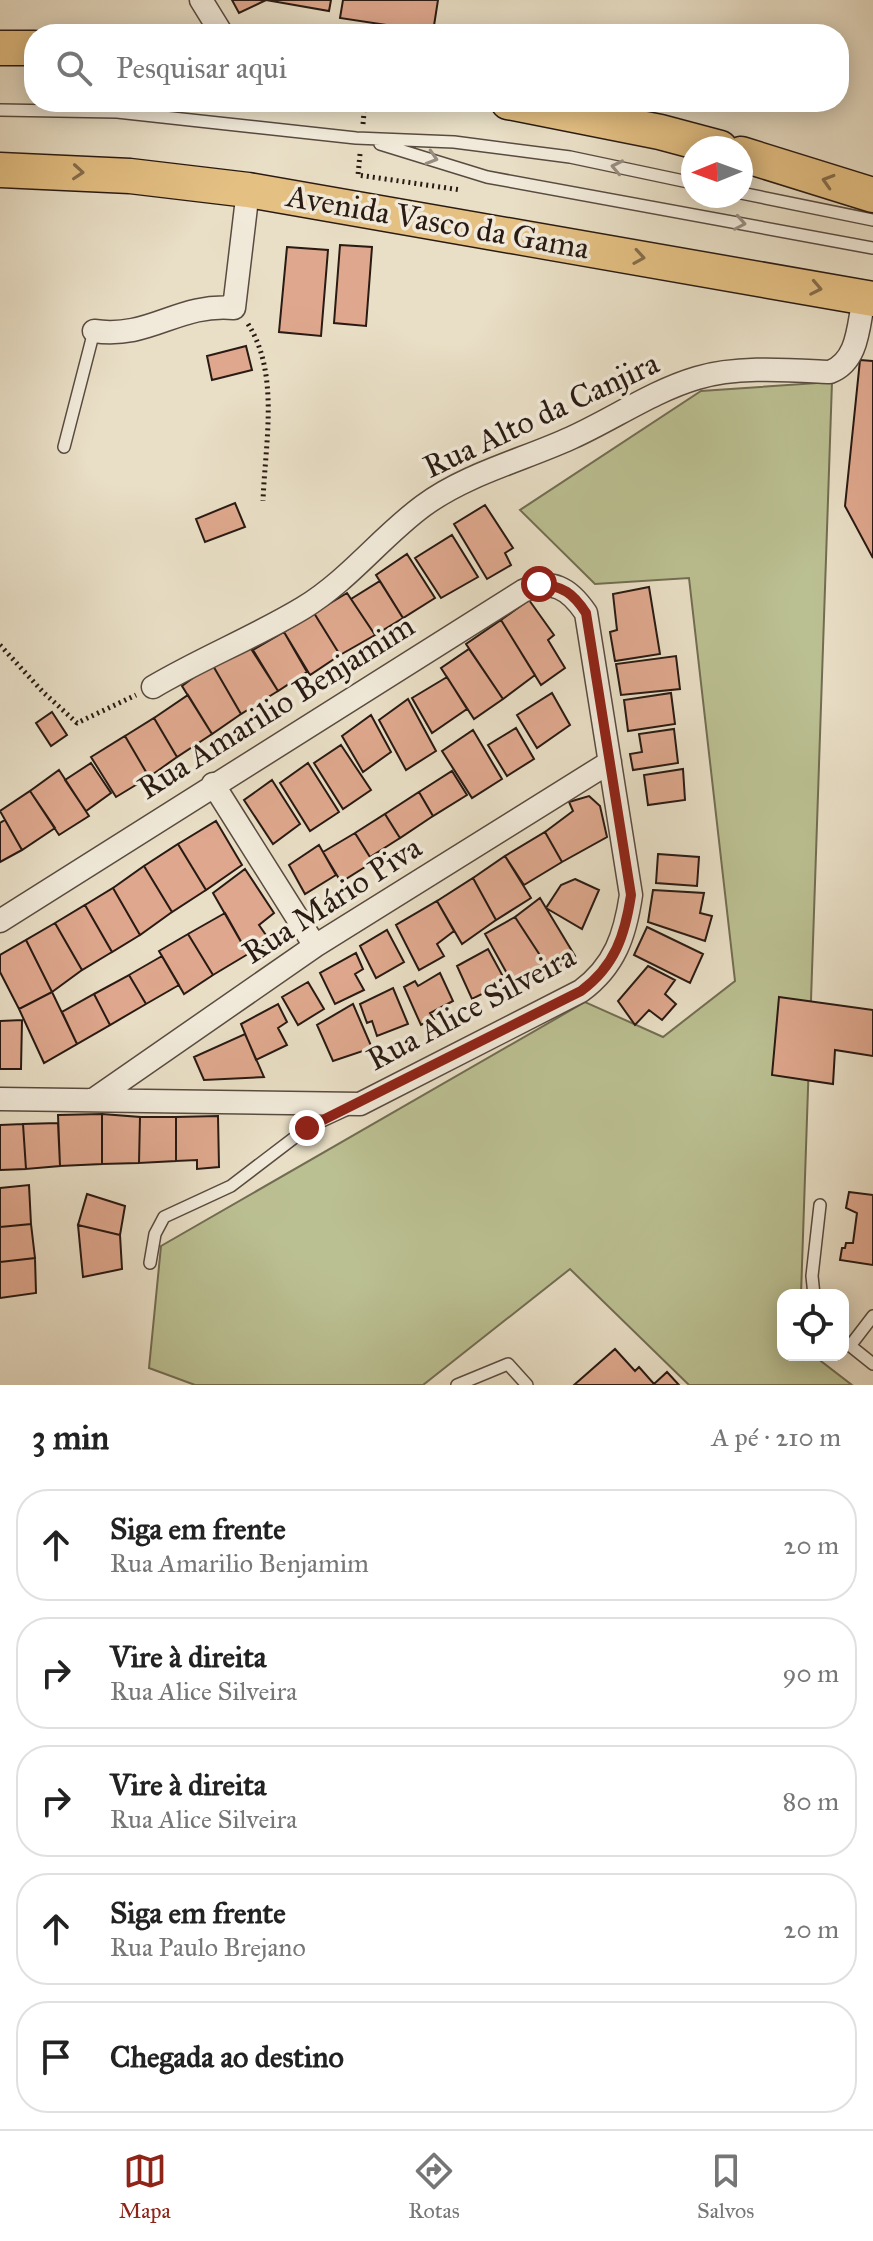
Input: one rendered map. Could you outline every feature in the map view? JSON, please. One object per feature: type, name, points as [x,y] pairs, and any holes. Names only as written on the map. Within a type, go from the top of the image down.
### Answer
[{"type":"main road","points":[[0,48],[24,48]]},
{"type":"main road","points":[[559,112],[681,138]]},
{"type":"main road","points":[[753,158],[873,195]]},
{"type":"main road","name":"Avenida Vasco da Gama","points":[[0,170],[130,176],[248,190],[868,298]]},
{"type":"street","points":[[201,0],[216,24]]},
{"type":"street","points":[[94,331],[120,334],[139,331],[188,311],[214,306],[234,308],[248,190]]},
{"type":"street","name":"Rua Alto da Canjira","points":[[153,687],[304,608],[361,565],[421,507],[450,488],[566,441],[663,391],[698,378],[726,373],[830,372],[842,367],[849,362],[868,298]]},
{"type":"street","name":"Rua Amarilio Benjamim","points":[[0,921],[523,591],[539,584],[560,586],[575,597],[586,613]]},
{"type":"street","name":"Rua Alice Silveira","points":[[0,1099],[360,1104],[581,991],[597,979],[615,957],[626,928],[631,895],[586,613]]},
{"type":"street","name":"Rua Mário Piva","points":[[93,1100],[315,946],[610,762]]},
{"type":"street","points":[[213,784],[315,946]]},
{"type":"lane","points":[[0,110],[24,110]]},
{"type":"lane","points":[[117,112],[356,138],[454,142],[570,157],[681,180]]},
{"type":"lane","points":[[356,138],[487,177],[873,248]]},
{"type":"lane","points":[[753,195],[873,220]]},
{"type":"lane","points":[[64,447],[94,331]]},
{"type":"lane","points":[[150,1263],[155,1234],[164,1217],[231,1186],[307,1128],[360,1104]]},
{"type":"lane","points":[[813,1289],[820,1205]]},
{"type":"lane","points":[[849,1341],[873,1316]]},
{"type":"lane","points":[[849,1345],[873,1364]]},
{"type":"lane","points":[[457,1385],[508,1364],[527,1385]]},
{"type":"path","points":[[234,308],[259,341],[266,366],[263,501]]},
{"type":"path","points":[[0,645],[43,692],[77,723],[153,687]]},
{"type":"green space","points":[[832,382],[801,1289],[777,1289],[777,1361],[821,1361],[852,1385],[689,1385],[570,1269],[423,1385],[195,1385],[149,1368],[161,1246],[585,1002],[663,1037],[735,981],[689,578],[595,584],[520,510],[701,391]]},
{"type":"building","points":[[232,0],[266,0],[239,13]]},
{"type":"building","points":[[266,0],[331,0],[329,11]]},
{"type":"building","points":[[343,0],[438,0],[434,24],[380,24],[340,18]]},
{"type":"building","points":[[340,245],[372,247],[366,326],[334,323]]},
{"type":"building","points":[[287,247],[328,250],[321,336],[279,332]]},
{"type":"building","points":[[246,346],[252,370],[212,380],[207,356]]},
{"type":"building","points":[[860,360],[873,361],[873,558],[845,506]]},
{"type":"building","points":[[235,503],[245,527],[205,542],[196,519]]},
{"type":"building","points":[[485,505],[513,548],[505,553],[511,565],[487,579],[454,524]]},
{"type":"building","points":[[452,535],[478,577],[441,598],[415,558]]},
{"type":"building","points":[[407,554],[435,598],[403,618],[376,575]]},
{"type":"building","points":[[380,581],[403,618],[375,635],[351,599]]},
{"type":"building","points":[[649,587],[660,654],[615,661],[610,632],[617,630],[613,594]]},
{"type":"building","points":[[347,593],[375,635],[340,655],[314,613]]},
{"type":"building","points":[[529,600],[554,635],[548,640],[565,668],[541,685],[501,620]]},
{"type":"building","points":[[314,613],[340,655],[310,675],[284,632]]},
{"type":"building","points":[[501,620],[535,675],[503,699],[466,644]]},
{"type":"building","points":[[284,632],[307,672],[278,691],[253,650]]},
{"type":"building","points":[[248,644],[278,691],[241,714],[212,664]]},
{"type":"building","points":[[469,649],[503,699],[474,719],[441,668]]},
{"type":"building","points":[[676,656],[680,689],[621,695],[616,664]]},
{"type":"building","points":[[212,664],[241,714],[212,734],[182,686]]},
{"type":"building","points":[[447,677],[467,709],[432,733],[412,698]]},
{"type":"building","points":[[552,693],[570,725],[537,748],[517,715]]},
{"type":"building","points":[[671,693],[675,724],[628,731],[624,700]]},
{"type":"building","points":[[188,695],[212,734],[177,757],[154,718]]},
{"type":"building","points":[[408,699],[436,751],[406,770],[379,720]]},
{"type":"building","points":[[52,712],[67,735],[51,746],[36,723]]},
{"type":"building","points":[[371,715],[391,752],[363,772],[342,736]]},
{"type":"building","points":[[154,718],[177,757],[149,777],[125,736]]},
{"type":"building","points":[[516,728],[534,759],[507,776],[488,745]]},
{"type":"building","points":[[674,729],[678,763],[633,770],[630,754],[642,752],[639,734]]},
{"type":"building","points":[[473,730],[502,779],[472,798],[442,751]]},
{"type":"building","points":[[125,736],[149,777],[116,797],[91,757]]},
{"type":"building","points":[[341,745],[371,790],[343,809],[314,763]]},
{"type":"building","points":[[91,763],[111,793],[86,811],[65,780]]},
{"type":"building","points":[[308,763],[339,812],[310,831],[280,783]]},
{"type":"building","points":[[683,769],[685,800],[648,805],[644,775]]},
{"type":"building","points":[[59,770],[89,816],[59,835],[30,791]]},
{"type":"building","points":[[452,771],[467,795],[433,816],[419,792]]},
{"type":"building","points":[[272,780],[300,824],[273,844],[244,800]]},
{"type":"building","points":[[30,791],[55,828],[22,850],[0,811]]},
{"type":"building","points":[[419,792],[433,816],[400,838],[385,814]]},
{"type":"building","points":[[589,796],[600,806],[607,837],[562,862],[545,832],[573,811],[569,802]]},
{"type":"building","points":[[385,814],[400,838],[370,857],[355,833]]},
{"type":"building","points":[[5,820],[22,850],[0,862],[0,823]]},
{"type":"building","points":[[216,821],[242,865],[206,890],[178,844]]},
{"type":"building","points":[[545,832],[562,862],[524,885],[505,856]]},
{"type":"building","points":[[355,833],[373,862],[341,882],[323,852]]},
{"type":"building","points":[[178,844],[206,890],[172,912],[144,866]]},
{"type":"building","points":[[319,845],[336,875],[305,894],[289,865]]},
{"type":"building","points":[[658,854],[699,857],[697,886],[656,883]]},
{"type":"building","points":[[505,856],[531,898],[496,920],[473,878]]},
{"type":"building","points":[[144,866],[172,912],[140,935],[113,888]]},
{"type":"building","points":[[245,869],[274,913],[259,925],[270,941],[248,954],[213,893]]},
{"type":"building","points":[[473,878],[496,920],[462,944],[437,901]]},
{"type":"building","points":[[575,879],[599,890],[582,929],[546,908],[561,885]]},
{"type":"building","points":[[113,888],[140,935],[112,952],[85,905]]},
{"type":"building","points":[[653,890],[704,893],[700,913],[712,916],[705,941],[648,922]]},
{"type":"building","points":[[540,898],[575,956],[551,972],[515,917]]},
{"type":"building","points":[[437,901],[454,931],[437,944],[444,956],[419,970],[396,925]]},
{"type":"building","points":[[85,905],[112,952],[82,970],[55,923]]},
{"type":"building","points":[[225,913],[248,954],[213,975],[188,934]]},
{"type":"building","points":[[515,917],[551,972],[514,986],[485,934]]},
{"type":"building","points":[[55,923],[82,970],[52,992],[26,940]]},
{"type":"building","points":[[647,927],[703,954],[690,983],[634,955]]},
{"type":"building","points":[[387,930],[404,962],[376,978],[360,946]]},
{"type":"building","points":[[188,934],[213,975],[184,994],[159,951]]},
{"type":"building","points":[[26,940],[52,992],[19,1009],[0,972],[0,955]]},
{"type":"building","points":[[488,949],[506,982],[472,999],[457,966]]},
{"type":"building","points":[[356,953],[363,969],[355,974],[364,990],[335,1004],[320,973]]},
{"type":"building","points":[[162,956],[179,985],[146,1004],[129,975]]},
{"type":"building","points":[[648,966],[675,980],[665,994],[676,1004],[662,1020],[649,1010],[635,1025],[618,1001]]},
{"type":"building","points":[[440,973],[453,1001],[430,1013],[434,1019],[421,1025],[404,987],[415,981],[418,986]]},
{"type":"building","points":[[129,975],[146,1004],[110,1025],[94,994]]},
{"type":"building","points":[[308,982],[324,1009],[298,1025],[282,997]]},
{"type":"building","points":[[393,988],[408,1024],[377,1036],[372,1021],[367,1023],[360,1004]]},
{"type":"building","points":[[52,992],[77,1044],[44,1063],[19,1009]]},
{"type":"building","points":[[94,994],[110,1025],[77,1044],[62,1012]]},
{"type":"building","points":[[779,997],[873,1010],[873,1056],[835,1050],[833,1084],[772,1075]]},
{"type":"building","points":[[278,1004],[287,1022],[278,1028],[287,1045],[256,1060],[241,1024]]},
{"type":"building","points":[[353,1004],[372,1048],[333,1061],[317,1025]]},
{"type":"building","points":[[22,1020],[21,1069],[0,1069],[0,1021]]},
{"type":"building","points":[[245,1034],[264,1077],[204,1080],[194,1057]]},
{"type":"building","points":[[102,1114],[102,1164],[60,1166],[58,1115]]},
{"type":"building","points":[[102,1114],[140,1117],[139,1163],[102,1164]]},
{"type":"building","points":[[218,1116],[219,1167],[197,1169],[197,1160],[176,1161],[176,1117]]},
{"type":"building","points":[[140,1117],[176,1117],[176,1161],[139,1163]]},
{"type":"building","points":[[58,1123],[60,1166],[26,1169],[23,1124]]},
{"type":"building","points":[[23,1124],[26,1169],[0,1170],[0,1125]]},
{"type":"building","points":[[29,1185],[31,1224],[0,1227],[0,1188]]},
{"type":"building","points":[[849,1192],[873,1195],[873,1265],[840,1260],[842,1248],[846,1243],[853,1243],[857,1213],[846,1208]]},
{"type":"building","points":[[87,1194],[125,1206],[120,1235],[78,1225]]},
{"type":"building","points":[[31,1224],[35,1258],[0,1262],[0,1227]]},
{"type":"building","points":[[78,1225],[120,1235],[122,1269],[83,1277]]},
{"type":"building","points":[[35,1258],[36,1293],[0,1298],[0,1262]]},
{"type":"building","points":[[615,1349],[635,1371],[639,1367],[654,1384],[667,1372],[679,1385],[574,1385]]},
{"type":"route","points":[[307,1128],[581,991],[597,979],[615,957],[626,928],[631,895],[628,860],[586,613],[575,597],[560,586],[539,584]]}]
